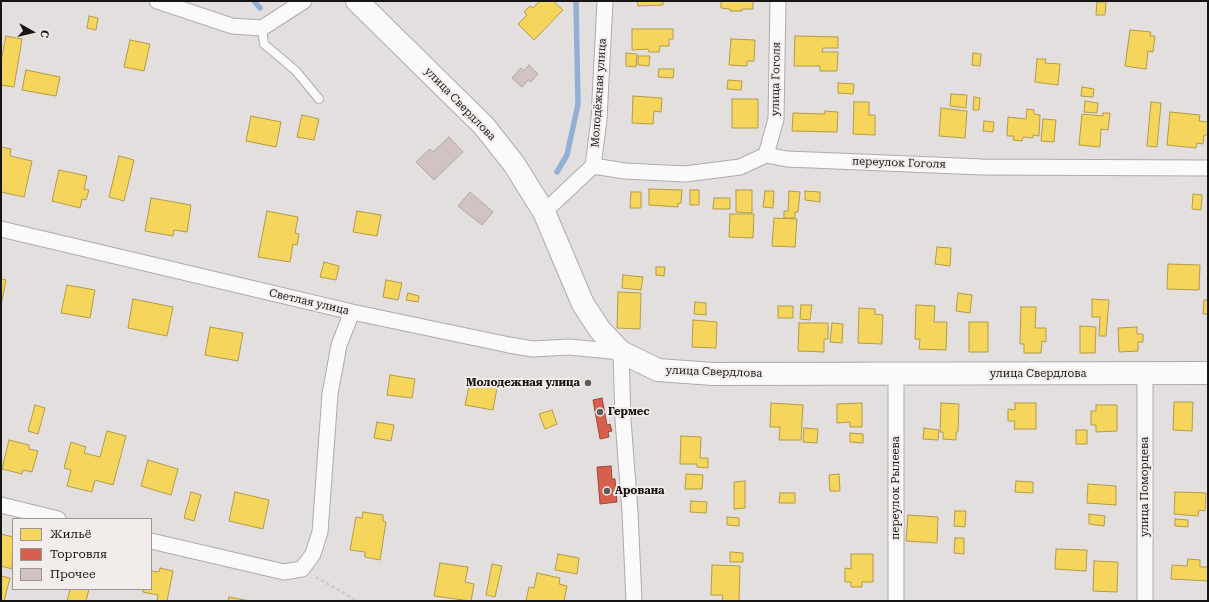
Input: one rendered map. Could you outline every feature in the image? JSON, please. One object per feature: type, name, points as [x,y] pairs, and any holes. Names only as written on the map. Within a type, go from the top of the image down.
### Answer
[{"type":"street","points":[[157,1],[232,26],[262,28],[304,1]]},
{"type":"street","name":"улица Свердлова","points":[[357,1],[484,126],[514,164],[544,212],[583,304],[600,330],[621,352],[658,370],[714,374],[1208,374]]},
{"type":"street","name":"Молодёжная улица","points":[[593,166],[599,119],[605,1]]},
{"type":"street","name":"улица Гоголя","points":[[766,155],[776,119],[778,1]]},
{"type":"street","points":[[544,212],[593,166],[625,171],[685,174],[740,167],[766,155]]},
{"type":"street","name":"переулок Гоголя","points":[[766,155],[788,159],[982,166],[1208,168]]},
{"type":"street","name":"Светлая улица","points":[[1,229],[352,312],[527,348],[570,347],[621,352]]},
{"type":"street","points":[[152,542],[284,572],[302,569],[313,554],[320,532],[330,394],[340,345],[352,312]]},
{"type":"street","points":[[621,352],[623,420],[630,512],[634,601]]},
{"type":"street","name":"улица Поморцева","points":[[1145,373],[1145,601]]},
{"type":"street","name":"переулок Рылеева","points":[[896,374],[896,601]]},
{"type":"street","points":[[1,505],[54,518]]},
{"type":"lane","points":[[262,28],[264,44],[296,71],[319,99]]},
{"type":"path","points":[[302,569],[357,601]]},
{"type":"building: Жильё","points":[[540,1],[553,1],[563,10],[534,40],[518,24],[527,15],[524,12],[530,6],[533,8]]},
{"type":"building: Жильё","points":[[637,1],[663,1],[663,5],[638,6]]},
{"type":"building: Жильё","points":[[721,1],[753,1],[753,9],[730,11],[730,9],[721,8]]},
{"type":"building: Жильё","points":[[1097,2],[1106,2],[1105,15],[1096,15]]},
{"type":"building: Жильё","points":[[89,16],[98,18],[96,30],[87,28]]},
{"type":"building: Жильё","points":[[632,29],[673,29],[673,39],[669,39],[669,46],[660,46],[659,52],[649,52],[648,49],[632,50]]},
{"type":"building: Жильё","points":[[1130,30],[1151,32],[1150,36],[1155,36],[1153,52],[1148,51],[1146,69],[1125,66]]},
{"type":"building: Жильё","points":[[6,36],[22,39],[14,87],[1,85],[1,61]]},
{"type":"building: Жильё","points":[[795,36],[838,37],[838,48],[823,48],[822,52],[838,52],[837,71],[820,71],[820,66],[794,66]]},
{"type":"building: Жильё","points":[[731,39],[755,40],[754,61],[747,61],[747,66],[729,65]]},
{"type":"building: Жильё","points":[[130,40],[150,44],[144,71],[124,67]]},
{"type":"building: Жильё","points":[[626,53],[637,54],[636,67],[626,66]]},
{"type":"building: Жильё","points":[[973,53],[981,54],[980,66],[972,65]]},
{"type":"building: Жильё","points":[[638,56],[650,56],[649,66],[638,65]]},
{"type":"building: Жильё","points":[[1037,59],[1046,59],[1045,63],[1060,64],[1058,85],[1035,82]]},
{"type":"building: Жильё","points":[[659,69],[674,69],[673,78],[658,77]]},
{"type":"building: Жильё","points":[[26,70],[60,77],[56,96],[22,90]]},
{"type":"building: Жильё","points":[[728,80],[742,81],[741,90],[727,89]]},
{"type":"building: Жильё","points":[[838,83],[854,84],[853,94],[838,93]]},
{"type":"building: Жильё","points":[[1082,87],[1094,89],[1093,97],[1081,96]]},
{"type":"building: Жильё","points":[[951,94],[967,95],[966,108],[950,106]]},
{"type":"building: Жильё","points":[[633,96],[662,98],[661,112],[654,111],[653,124],[632,123]]},
{"type":"building: Жильё","points":[[974,97],[980,98],[979,110],[973,110]]},
{"type":"building: Жильё","points":[[732,99],[758,99],[758,128],[732,128]]},
{"type":"building: Жильё","points":[[1085,101],[1098,103],[1097,113],[1084,112]]},
{"type":"building: Жильё","points":[[854,102],[869,102],[869,115],[875,115],[875,135],[853,134]]},
{"type":"building: Жильё","points":[[1151,102],[1161,103],[1157,147],[1147,146]]},
{"type":"building: Жильё","points":[[941,108],[967,111],[965,138],[939,136]]},
{"type":"building: Жильё","points":[[1027,109],[1034,110],[1034,114],[1040,115],[1039,136],[1033,135],[1033,138],[1023,137],[1022,141],[1013,140],[1014,136],[1007,136],[1008,117],[1026,119]]},
{"type":"building: Жильё","points":[[825,111],[838,112],[837,132],[792,131],[793,113],[825,114]]},
{"type":"building: Жильё","points":[[1170,112],[1200,115],[1199,121],[1208,122],[1208,135],[1204,135],[1203,144],[1197,143],[1196,148],[1167,145]]},
{"type":"building: Жильё","points":[[1103,113],[1110,113],[1108,130],[1101,129],[1100,147],[1079,145],[1082,114],[1103,116]]},
{"type":"building: Жильё","points":[[302,115],[319,119],[314,140],[297,137]]},
{"type":"building: Жильё","points":[[251,116],[281,122],[276,147],[246,141]]},
{"type":"building: Жильё","points":[[1043,119],[1056,120],[1054,142],[1041,141]]},
{"type":"building: Жильё","points":[[984,121],[994,122],[993,132],[983,131]]},
{"type":"building: Жильё","points":[[1,147],[11,149],[10,156],[32,161],[24,197],[1,192]]},
{"type":"building: Жильё","points":[[119,156],[134,160],[124,201],[109,197]]},
{"type":"building: Жильё","points":[[59,170],[87,176],[84,189],[89,190],[86,200],[82,199],[80,208],[52,201]]},
{"type":"building: Жильё","points":[[649,189],[682,190],[681,203],[678,203],[678,207],[649,205]]},
{"type":"building: Жильё","points":[[690,190],[699,190],[699,205],[690,205]]},
{"type":"building: Жильё","points":[[736,190],[752,190],[752,213],[736,212]]},
{"type":"building: Жильё","points":[[765,191],[774,191],[773,208],[763,207]]},
{"type":"building: Жильё","points":[[789,191],[800,192],[798,212],[795,212],[795,218],[784,218],[784,211],[788,211]]},
{"type":"building: Жильё","points":[[805,191],[820,192],[820,202],[805,200]]},
{"type":"building: Жильё","points":[[631,192],[641,192],[641,208],[630,208]]},
{"type":"building: Жильё","points":[[1193,194],[1202,195],[1201,210],[1192,209]]},
{"type":"building: Жильё","points":[[151,198],[191,205],[187,232],[174,230],[173,236],[145,231]]},
{"type":"building: Жильё","points":[[714,198],[730,198],[730,209],[713,209]]},
{"type":"building: Жильё","points":[[267,211],[298,217],[295,233],[299,234],[297,245],[293,244],[290,262],[258,257]]},
{"type":"building: Жильё","points":[[357,211],[381,215],[377,236],[353,232]]},
{"type":"building: Жильё","points":[[730,214],[754,214],[753,238],[729,237]]},
{"type":"building: Жильё","points":[[774,218],[797,219],[795,247],[772,246]]},
{"type":"building: Жильё","points":[[937,247],[951,248],[950,266],[935,264]]},
{"type":"building: Жильё","points":[[324,262],[339,266],[336,280],[320,277]]},
{"type":"building: Жильё","points":[[1168,264],[1200,265],[1199,290],[1167,289]]},
{"type":"building: Жильё","points":[[656,267],[665,267],[664,276],[656,275]]},
{"type":"building: Жильё","points":[[623,275],[643,277],[641,290],[622,288]]},
{"type":"building: Жильё","points":[[1,279],[6,280],[1,306]]},
{"type":"building: Жильё","points":[[386,280],[402,283],[398,300],[383,297]]},
{"type":"building: Жильё","points":[[67,285],[95,290],[90,318],[61,313]]},
{"type":"building: Жильё","points":[[618,292],[641,293],[640,329],[617,328]]},
{"type":"building: Жильё","points":[[408,293],[419,296],[418,302],[406,300]]},
{"type":"building: Жильё","points":[[958,293],[972,295],[970,313],[956,311]]},
{"type":"building: Жильё","points":[[133,299],[173,307],[167,336],[128,328]]},
{"type":"building: Жильё","points":[[1092,299],[1109,300],[1106,336],[1099,336],[1100,317],[1092,317]]},
{"type":"building: Жильё","points":[[1204,300],[1208,300],[1208,314],[1203,314]]},
{"type":"building: Жильё","points":[[695,302],[706,303],[706,315],[694,314]]},
{"type":"building: Жильё","points":[[801,305],[812,305],[810,320],[800,319]]},
{"type":"building: Жильё","points":[[916,305],[935,306],[934,322],[947,322],[946,350],[919,349],[920,339],[915,339]]},
{"type":"building: Жильё","points":[[778,306],[793,306],[793,318],[778,318]]},
{"type":"building: Жильё","points":[[1021,307],[1036,307],[1035,328],[1046,328],[1046,342],[1042,341],[1041,353],[1024,353],[1024,344],[1020,344]]},
{"type":"building: Жильё","points":[[859,308],[875,309],[875,314],[883,315],[882,344],[858,343]]},
{"type":"building: Жильё","points":[[693,320],[717,322],[716,348],[692,347]]},
{"type":"building: Жильё","points":[[969,322],[988,322],[988,352],[969,352]]},
{"type":"building: Жильё","points":[[799,323],[828,323],[828,339],[824,339],[824,352],[798,351]]},
{"type":"building: Жильё","points":[[832,323],[843,324],[842,343],[830,342]]},
{"type":"building: Жильё","points":[[1080,326],[1096,327],[1095,353],[1080,353]]},
{"type":"building: Жильё","points":[[210,327],[243,333],[238,361],[205,355]]},
{"type":"building: Жильё","points":[[1137,327],[1137,334],[1143,334],[1143,342],[1138,342],[1138,351],[1119,352],[1118,328]]},
{"type":"building: Жильё","points":[[390,375],[415,379],[412,398],[387,395]]},
{"type":"building: Жильё","points":[[471,377],[498,382],[493,410],[465,405]]},
{"type":"building: Жильё","points":[[1174,402],[1193,402],[1192,431],[1173,430]]},
{"type":"building: Жильё","points":[[771,403],[803,405],[801,440],[779,440],[780,427],[770,427]]},
{"type":"building: Жильё","points":[[862,403],[862,427],[850,427],[850,422],[837,423],[837,404]]},
{"type":"building: Жильё","points":[[941,403],[959,404],[958,432],[956,432],[956,440],[943,439],[943,432],[940,432]]},
{"type":"building: Жильё","points":[[1015,403],[1036,403],[1036,429],[1014,429],[1015,421],[1008,421],[1008,409],[1015,410]]},
{"type":"building: Жильё","points":[[35,405],[45,408],[38,434],[28,431]]},
{"type":"building: Жильё","points":[[1096,405],[1117,405],[1117,431],[1096,432],[1096,425],[1091,425],[1091,411],[1096,411]]},
{"type":"building: Жильё","points":[[552,410],[557,424],[545,429],[539,414]]},
{"type":"building: Жильё","points":[[377,422],[394,425],[391,441],[374,438]]},
{"type":"building: Жильё","points":[[804,428],[818,429],[817,443],[803,442]]},
{"type":"building: Жильё","points":[[924,428],[939,430],[938,440],[923,439]]},
{"type":"building: Жильё","points":[[1076,430],[1087,430],[1087,444],[1076,444]]},
{"type":"building: Жильё","points":[[107,431],[126,436],[113,485],[95,480],[92,492],[67,486],[71,470],[64,468],[71,442],[86,447],[84,453],[100,457]]},
{"type":"building: Жильё","points":[[850,433],[863,434],[863,443],[850,442]]},
{"type":"building: Жильё","points":[[681,436],[701,437],[700,458],[708,458],[708,468],[697,467],[697,464],[680,464]]},
{"type":"building: Жильё","points":[[9,440],[29,445],[29,449],[38,451],[32,472],[23,470],[22,474],[2,469]]},
{"type":"building: Жильё","points":[[148,460],[178,469],[171,495],[141,486]]},
{"type":"building: Жильё","points":[[686,474],[703,475],[702,489],[685,489]]},
{"type":"building: Жильё","points":[[839,474],[840,491],[830,491],[829,475]]},
{"type":"building: Жильё","points":[[745,481],[745,508],[734,509],[734,482]]},
{"type":"building: Жильё","points":[[1016,481],[1033,482],[1033,493],[1015,492]]},
{"type":"building: Жильё","points":[[1088,484],[1116,486],[1116,505],[1087,503]]},
{"type":"building: Жильё","points":[[191,492],[201,495],[194,521],[184,518]]},
{"type":"building: Жильё","points":[[235,492],[269,500],[263,529],[229,521]]},
{"type":"building: Жильё","points":[[1175,492],[1206,493],[1205,511],[1199,510],[1198,516],[1174,514]]},
{"type":"building: Жильё","points":[[780,493],[795,493],[795,503],[779,503]]},
{"type":"building: Жильё","points":[[691,501],[707,502],[706,513],[690,512]]},
{"type":"building: Жильё","points":[[955,511],[966,511],[965,527],[954,526]]},
{"type":"building: Жильё","points":[[363,512],[383,515],[383,521],[386,522],[380,560],[365,557],[365,552],[350,550],[356,517],[362,518]]},
{"type":"building: Жильё","points":[[1089,514],[1105,516],[1104,526],[1089,524]]},
{"type":"building: Жильё","points":[[908,515],[938,517],[937,543],[906,541]]},
{"type":"building: Жильё","points":[[727,517],[739,518],[739,526],[727,525]]},
{"type":"building: Жильё","points":[[1175,519],[1188,520],[1188,527],[1175,526]]},
{"type":"building: Жильё","points":[[1,534],[12,537],[12,569],[1,566]]},
{"type":"building: Жильё","points":[[955,538],[964,538],[964,554],[954,553]]},
{"type":"building: Жильё","points":[[1056,549],[1087,550],[1086,571],[1055,569]]},
{"type":"building: Жильё","points":[[730,552],[743,553],[743,562],[730,562]]},
{"type":"building: Жильё","points":[[558,554],[579,558],[577,574],[555,570]]},
{"type":"building: Жильё","points":[[851,554],[873,554],[873,582],[862,582],[862,587],[851,587],[851,582],[845,582],[845,568],[851,569]]},
{"type":"building: Жильё","points":[[1188,559],[1200,560],[1200,567],[1208,567],[1208,581],[1171,579],[1172,565],[1187,566]]},
{"type":"building: Жильё","points":[[1094,561],[1118,562],[1117,592],[1093,591]]},
{"type":"building: Жильё","points":[[440,563],[468,567],[465,582],[474,584],[471,601],[434,596]]},
{"type":"building: Жильё","points":[[492,564],[502,566],[495,597],[486,595]]},
{"type":"building: Жильё","points":[[712,565],[740,566],[739,601],[722,601],[723,595],[711,595]]},
{"type":"building: Жильё","points":[[160,568],[173,571],[167,601],[157,601],[158,595],[143,592],[143,590],[152,590],[152,571],[159,572]]},
{"type":"building: Жильё","points":[[537,573],[560,578],[559,584],[567,586],[564,601],[526,601],[529,587],[534,588]]},
{"type":"building: Жильё","points":[[1,576],[10,578],[4,601],[1,600]]},
{"type":"building: Жильё","points":[[70,590],[89,590],[86,601],[67,601]]},
{"type":"building: Жильё","points":[[229,597],[250,601],[228,601]]},
{"type":"building: Торговля","name":"Гермес","points":[[602,398],[607,425],[610,424],[612,431],[608,432],[609,437],[600,439],[593,400]]},
{"type":"building: Торговля","name":"Арована","points":[[611,466],[612,479],[615,479],[617,502],[600,504],[597,467]]},
{"type":"building: Прочее","points":[[529,65],[538,74],[531,82],[528,80],[522,87],[512,78],[521,68],[524,71]]},
{"type":"building: Прочее","points":[[449,137],[463,152],[434,180],[416,162],[430,149],[433,152]]},
{"type":"building: Прочее","points":[[470,192],[493,212],[482,225],[458,206]]},
{"type":"waterway","points":[[254,1],[260,8]]},
{"type":"waterway","points":[[557,172],[567,155],[578,104],[576,1]]},
{"type":"place","name":"Молодежная улица","points":[[588,383]]},
{"type":"place","name":"Гермес","points":[[600,412]]},
{"type":"place","name":"Арована","points":[[607,491]]}]
